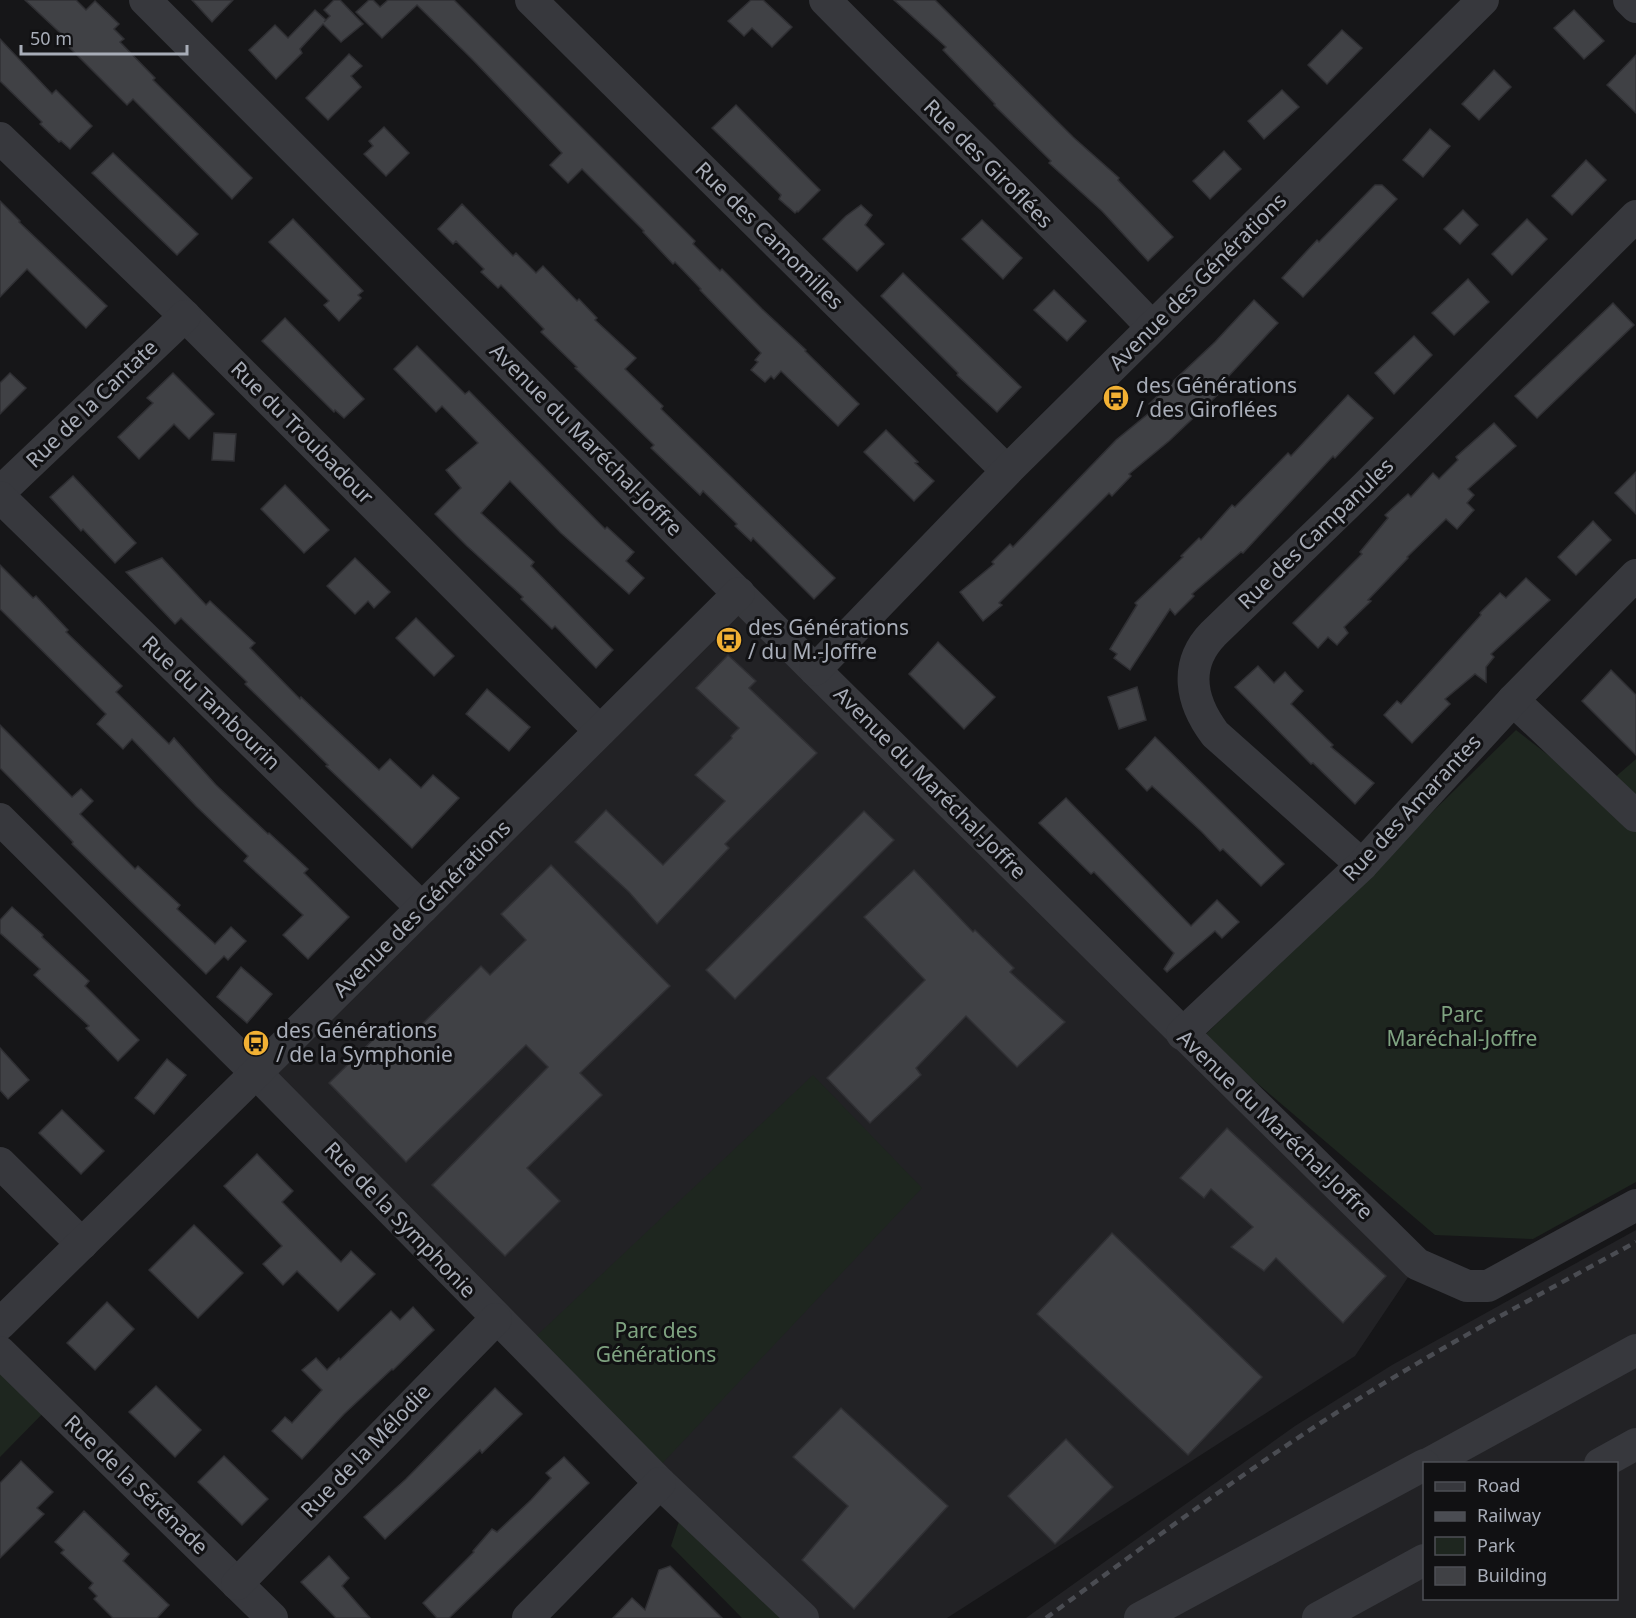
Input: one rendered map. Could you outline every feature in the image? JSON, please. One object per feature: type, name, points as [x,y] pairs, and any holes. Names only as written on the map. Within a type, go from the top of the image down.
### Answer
[{"type":"street","name":"Avenue du Maréchal-Joffre","points":[[145,0],[815,670],[1417,1264],[1467,1286],[1488,1286],[1636,1205]]},
{"type":"street","name":"Rue des Camomilles","points":[[531,0],[1006,471]]},
{"type":"street","name":"Rue des Giroflées","points":[[825,0],[1152,327]]},
{"type":"street","name":"Avenue des Générations","points":[[815,670],[1006,471],[1483,0]]},
{"type":"street","points":[[1629,0],[1636,7]]},
{"type":"street","name":"Rue du Troubadour","points":[[0,138],[184,316],[600,731]]},
{"type":"street","name":"Rue des Campanules","points":[[1362,865],[1215,734],[1205,721],[1194,691],[1197,657],[1213,634],[1373,479],[1636,216]]},
{"type":"street","name":"Rue de la Cantate","points":[[0,492],[184,316]]},
{"type":"street","name":"Rue du Tambourin","points":[[0,497],[422,908]]},
{"type":"street","name":"Rue des Amarantes","points":[[1182,1034],[1362,865],[1513,700],[1636,575]]},
{"type":"street","name":"Avenue des Générations","points":[[0,1324],[739,593]]},
{"type":"street","points":[[1513,700],[1636,816]]},
{"type":"street","name":"Rue de la Symphonie","points":[[0,819],[256,1073],[660,1484],[803,1618]]},
{"type":"street","points":[[0,1163],[82,1244]]},
{"type":"street","name":"Rue de la Mélodie","points":[[237,1584],[496,1319]]},
{"type":"street","points":[[1430,1462],[1636,1350]]},
{"type":"street","name":"Rue de la Sérénade","points":[[0,1352],[272,1618]]},
{"type":"street","points":[[1604,1462],[1636,1444]]},
{"type":"street","points":[[1140,1618],[1423,1466]]},
{"type":"street","points":[[528,1618],[660,1484]]},
{"type":"street","points":[[1318,1618],[1423,1561]]},
{"type":"shaded area","points":[[739,593],[1417,1264],[1355,1356],[947,1618],[814,1618],[256,1073]]},
{"type":"shaded area","points":[[1636,1230],[1636,1618],[1026,1618],[1295,1426],[1392,1365]]},
{"type":"green space","name":"Parc Maréchal-Joffre","points":[[1516,730],[1597,793],[1636,759],[1636,1182],[1533,1239],[1435,1235],[1203,1037]]},
{"type":"green space","name":"Parc des Générations","points":[[813,1075],[922,1188],[657,1469],[529,1343]]},
{"type":"green space","points":[[0,1352],[52,1404],[0,1457]]},
{"type":"green space","points":[[684,1506],[803,1618],[742,1618],[671,1546]]},
{"type":"building","points":[[25,0],[76,0],[86,10],[95,1],[119,24],[114,29],[124,39],[120,42],[155,78],[153,80],[252,178],[232,199],[133,99],[127,105],[69,47],[72,44]]},
{"type":"building","points":[[192,0],[233,0],[212,22]]},
{"type":"building","points":[[334,0],[340,0],[363,24],[341,42],[323,24],[300,49],[302,53],[276,79],[249,50],[275,25],[288,38],[315,10],[326,20],[330,16],[324,10]]},
{"type":"building","points":[[369,0],[373,0],[380,7],[388,0],[454,0],[695,241],[693,244],[720,271],[722,269],[859,404],[838,426],[781,371],[774,379],[771,376],[765,382],[751,370],[758,362],[755,360],[761,353],[675,262],[673,264],[644,231],[582,169],[568,183],[550,165],[562,153],[417,5],[382,38],[356,12]]},
{"type":"building","points":[[751,0],[763,0],[792,27],[772,47],[752,28],[744,36],[728,21]]},
{"type":"building","points":[[894,0],[935,0],[1073,137],[1119,178],[1118,180],[1173,237],[1148,261],[1102,211],[1049,163],[1051,161],[994,105],[943,50],[946,47]]},
{"type":"building","points":[[1574,10],[1604,41],[1584,59],[1554,28]]},
{"type":"building","points":[[1342,30],[1362,48],[1327,84],[1308,65]]},
{"type":"building","points":[[0,39],[52,94],[56,90],[92,126],[70,149],[40,124],[42,122],[0,81]]},
{"type":"building","points":[[349,54],[362,66],[351,76],[361,87],[328,120],[306,98]]},
{"type":"building","points":[[1636,55],[1636,113],[1607,85]]},
{"type":"building","points":[[1494,70],[1511,87],[1479,120],[1462,104]]},
{"type":"building","points":[[1282,90],[1299,107],[1264,139],[1248,121]]},
{"type":"building","points":[[736,105],[820,190],[798,212],[795,213],[779,199],[781,195],[712,128]]},
{"type":"building","points":[[384,127],[409,153],[386,176],[364,154],[373,146],[369,141]]},
{"type":"building","points":[[1430,129],[1450,146],[1423,177],[1403,160]]},
{"type":"building","points":[[1224,151],[1241,169],[1210,199],[1193,181]]},
{"type":"building","points":[[113,153],[198,234],[177,255],[92,173]]},
{"type":"building","points":[[1586,160],[1606,180],[1572,215],[1552,196]]},
{"type":"building","points":[[1375,185],[1382,185],[1397,199],[1303,297],[1282,278],[1317,240],[1319,242]]},
{"type":"building","points":[[0,201],[107,306],[86,328],[27,269],[0,297]]},
{"type":"building","points":[[462,204],[513,256],[516,253],[536,273],[543,266],[577,301],[579,299],[597,318],[595,320],[636,358],[625,369],[663,406],[661,409],[835,578],[814,599],[753,538],[751,541],[735,526],[737,524],[703,491],[700,495],[651,448],[654,445],[541,332],[544,329],[501,285],[498,288],[481,272],[484,269],[456,241],[453,244],[438,229]]},
{"type":"building","points":[[861,205],[872,215],[865,225],[884,244],[857,271],[823,239],[846,216]]},
{"type":"building","points":[[1463,210],[1478,225],[1460,244],[1444,229]]},
{"type":"building","points":[[293,219],[363,291],[358,295],[361,298],[339,321],[324,305],[329,301],[269,242]]},
{"type":"building","points":[[1527,219],[1547,239],[1512,275],[1492,254]]},
{"type":"building","points":[[982,220],[1022,258],[1003,279],[962,239]]},
{"type":"building","points":[[903,273],[1021,387],[997,412],[957,375],[958,373],[881,296]]},
{"type":"building","points":[[1468,279],[1489,302],[1454,335],[1432,313]]},
{"type":"building","points":[[1054,290],[1086,321],[1067,341],[1034,310]]},
{"type":"building","points":[[1254,300],[1278,323],[1226,379],[1230,383],[1169,441],[1129,474],[1131,476],[1112,496],[1109,493],[999,603],[1002,605],[983,621],[960,592],[994,564],[992,562],[1010,544],[1013,547],[1116,440],[1154,409],[1149,404],[1215,342]]},
{"type":"building","points":[[1613,303],[1634,325],[1537,418],[1515,396]]},
{"type":"building","points":[[285,318],[364,399],[344,418],[335,410],[334,412],[262,341]]},
{"type":"building","points":[[1414,336],[1432,355],[1394,394],[1375,373]]},
{"type":"building","points":[[417,346],[465,394],[469,391],[605,529],[607,527],[634,552],[626,561],[644,578],[629,594],[561,533],[510,481],[481,513],[534,562],[531,566],[613,650],[596,668],[555,626],[552,629],[521,599],[523,597],[435,514],[461,488],[446,470],[478,443],[442,406],[436,412],[394,369]]},
{"type":"building","points":[[10,373],[26,388],[0,414],[0,383]]},
{"type":"building","points":[[173,373],[214,414],[189,439],[174,424],[139,459],[118,437],[153,403],[147,398]]},
{"type":"building","points":[[1348,395],[1373,418],[1335,458],[1333,456],[1243,553],[1241,552],[1192,594],[1194,596],[1175,615],[1170,609],[1130,670],[1114,658],[1117,654],[1110,649],[1137,605],[1135,603],[1183,557],[1181,556],[1199,538],[1201,540],[1232,505],[1235,507],[1288,453],[1291,456]]},
{"type":"building","points":[[1494,423],[1516,446],[1468,489],[1474,495],[1467,503],[1474,510],[1457,529],[1446,519],[1407,557],[1368,600],[1371,601],[1344,627],[1348,633],[1337,645],[1328,637],[1318,648],[1293,623],[1362,554],[1360,552],[1388,518],[1385,515],[1408,494],[1411,497],[1433,473],[1439,479],[1458,460],[1456,457]]},
{"type":"building","points":[[886,430],[934,481],[914,501],[864,452]]},
{"type":"building","points":[[214,433],[236,434],[234,461],[212,460]]},
{"type":"building","points":[[1636,472],[1636,514],[1615,493]]},
{"type":"building","points":[[73,476],[136,543],[115,563],[50,497]]},
{"type":"building","points":[[285,485],[329,530],[304,553],[261,509]]},
{"type":"building","points":[[1593,521],[1611,540],[1576,575],[1558,557]]},
{"type":"building","points":[[162,558],[206,605],[210,601],[255,643],[250,648],[300,699],[301,697],[379,770],[390,759],[421,788],[433,775],[459,798],[412,848],[326,766],[328,765],[245,684],[247,682],[181,618],[175,624],[126,572]]},
{"type":"building","points":[[355,558],[390,592],[374,608],[368,601],[355,614],[327,586]]},
{"type":"building","points":[[0,565],[33,598],[36,596],[68,630],[66,632],[122,686],[116,692],[169,744],[174,738],[216,785],[308,869],[304,873],[349,917],[308,959],[283,935],[303,915],[244,861],[248,856],[132,739],[123,749],[97,724],[106,714],[0,609]]},
{"type":"building","points":[[1526,578],[1550,600],[1491,654],[1494,657],[1486,667],[1486,682],[1475,674],[1445,699],[1450,704],[1412,743],[1384,715],[1397,701],[1401,704],[1500,593],[1506,598]]},
{"type":"building","points":[[416,618],[454,656],[434,676],[396,638]]},
{"type":"building","points":[[938,642],[995,697],[964,729],[909,674]]},
{"type":"building","points":[[728,655],[756,681],[749,688],[817,753],[725,844],[729,848],[657,924],[629,892],[575,842],[606,810],[663,865],[725,801],[695,775],[739,728],[696,688]]},
{"type":"building","points":[[1258,666],[1274,683],[1285,672],[1303,691],[1291,704],[1333,745],[1331,747],[1374,783],[1355,804],[1313,763],[1311,764],[1235,687]]},
{"type":"building","points":[[1611,670],[1636,695],[1636,755],[1582,701]]},
{"type":"building","points":[[1137,687],[1146,720],[1119,729],[1108,697]]},
{"type":"building","points":[[487,689],[530,727],[509,751],[466,714]]},
{"type":"building","points":[[0,725],[72,797],[81,789],[93,801],[80,814],[135,869],[138,866],[180,905],[177,909],[215,944],[231,927],[246,941],[228,960],[224,956],[206,974],[72,844],[73,842],[0,768]]},
{"type":"building","points":[[1155,737],[1284,864],[1261,886],[1223,849],[1220,851],[1152,786],[1147,791],[1126,769]]},
{"type":"building","points":[[1066,798],[1191,926],[1217,900],[1239,922],[1222,938],[1215,931],[1167,972],[1164,969],[1174,953],[1094,872],[1091,874],[1039,823]]},
{"type":"building","points":[[864,811],[894,840],[735,999],[706,970]]},
{"type":"building","points":[[551,865],[670,986],[580,1073],[602,1095],[527,1168],[560,1201],[505,1256],[432,1185],[548,1067],[526,1045],[406,1162],[329,1083],[392,1021],[408,1038],[481,966],[490,975],[526,940],[501,914]]},
{"type":"building","points":[[914,870],[973,932],[975,930],[1014,968],[1010,972],[1065,1022],[1017,1067],[966,1016],[916,1068],[921,1075],[870,1123],[827,1078],[925,980],[864,917]]},
{"type":"building","points":[[12,907],[89,981],[85,986],[139,1040],[118,1061],[86,1028],[89,1026],[34,975],[40,969],[0,933],[0,920]]},
{"type":"building","points":[[241,967],[272,994],[247,1023],[217,997]]},
{"type":"building","points":[[0,1048],[29,1080],[8,1099],[0,1090]]},
{"type":"building","points":[[167,1059],[186,1075],[154,1114],[135,1098]]},
{"type":"building","points":[[62,1110],[104,1151],[81,1174],[39,1133]]},
{"type":"building","points":[[1227,1128],[1386,1276],[1343,1323],[1276,1258],[1264,1271],[1231,1247],[1253,1227],[1211,1189],[1204,1198],[1180,1178]]},
{"type":"building","points":[[257,1154],[293,1191],[282,1202],[341,1262],[351,1251],[375,1274],[338,1311],[297,1271],[283,1285],[263,1264],[282,1246],[224,1186]]},
{"type":"building","points":[[194,1225],[243,1273],[198,1318],[149,1270]]},
{"type":"building","points":[[1112,1233],[1262,1377],[1188,1455],[1037,1314]]},
{"type":"building","points":[[107,1302],[134,1329],[95,1370],[67,1343]]},
{"type":"building","points":[[413,1307],[434,1330],[344,1414],[302,1459],[272,1431],[285,1417],[292,1423],[322,1390],[302,1370],[316,1358],[327,1370],[391,1311],[400,1320]]},
{"type":"building","points":[[156,1386],[201,1430],[175,1457],[129,1412]]},
{"type":"building","points":[[495,1388],[522,1414],[482,1453],[480,1450],[385,1539],[364,1517],[406,1479]]},
{"type":"building","points":[[841,1408],[948,1506],[854,1609],[802,1560],[848,1506],[793,1457]]},
{"type":"building","points":[[1066,1439],[1113,1487],[1055,1544],[1008,1496]]},
{"type":"building","points":[[224,1456],[268,1499],[242,1525],[198,1482]]},
{"type":"building","points":[[564,1457],[589,1483],[449,1618],[437,1618],[423,1603],[474,1552],[492,1529],[497,1532],[531,1500],[551,1478],[546,1473]]},
{"type":"building","points":[[21,1461],[53,1492],[37,1508],[44,1514],[0,1558],[0,1483]]},
{"type":"building","points":[[84,1511],[129,1554],[123,1561],[169,1605],[157,1618],[113,1618],[94,1599],[97,1596],[89,1588],[93,1583],[61,1553],[64,1550],[55,1542]]},
{"type":"building","points":[[329,1556],[349,1578],[342,1586],[370,1618],[336,1618],[301,1582]]},
{"type":"building","points":[[670,1566],[722,1618],[613,1618],[632,1598],[645,1610],[659,1570]]},
{"type":"railway","points":[[1046,1618],[1226,1488],[1336,1413],[1447,1346],[1636,1242]]},
{"type":"place","name":"des Générations / des Giroflées","points":[[1116,398]]},
{"type":"place","name":"des Générations / du M.-Joffre","points":[[729,640]]},
{"type":"place","name":"des Générations / de la Symphonie","points":[[256,1043]]}]
